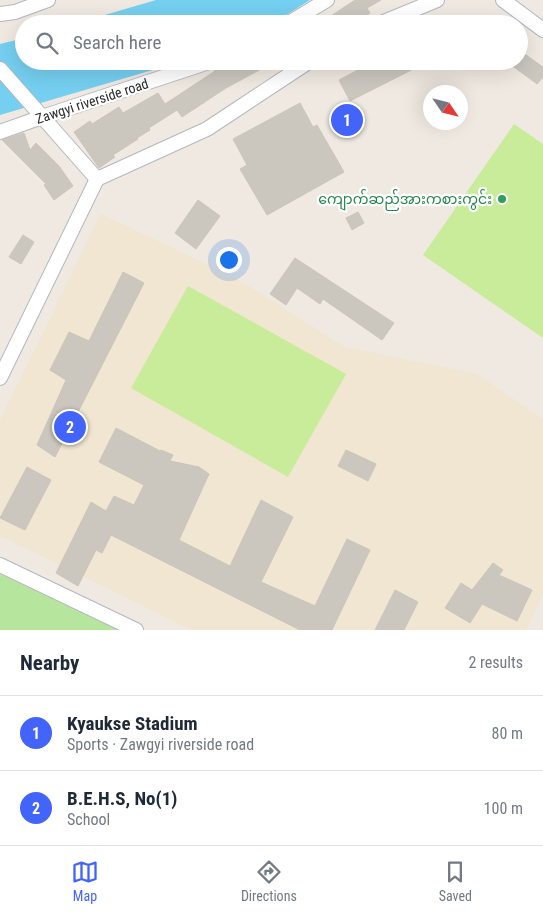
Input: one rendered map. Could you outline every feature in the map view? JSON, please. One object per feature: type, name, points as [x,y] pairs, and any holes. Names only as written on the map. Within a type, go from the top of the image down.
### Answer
[{"type":"street","points":[[0,14],[16,12],[48,0]]},
{"type":"street","points":[[302,15],[327,0]]},
{"type":"street","points":[[401,15],[437,0]]},
{"type":"street","points":[[503,0],[523,15]]},
{"type":"street","points":[[528,19],[543,30]]},
{"type":"street","points":[[0,69],[97,178]]},
{"type":"street","name":"Zawgyi riverside road","points":[[0,132],[188,70]]},
{"type":"street","points":[[0,378],[97,178],[207,129],[296,70]]},
{"type":"street","points":[[0,565],[136,630]]},
{"type":"shaded area","points":[[101,214],[236,278],[345,347],[477,374],[543,419],[543,595],[526,630],[192,630],[0,536],[0,420]]},
{"type":"green space","name":"ကျောက်ဆည်အားကစားကွင်း","points":[[514,124],[543,144],[543,338],[423,255]]},
{"type":"green space","points":[[188,286],[346,374],[288,477],[131,388]]},
{"type":"green space","points":[[0,565],[137,630],[0,630]]},
{"type":"water","points":[[156,0],[310,0],[286,15],[105,15]]},
{"type":"water","points":[[15,40],[15,70],[153,70],[0,115],[0,44]]},
{"type":"building","points":[[355,0],[381,0],[367,8],[370,13],[367,15],[332,15]]},
{"type":"building","points":[[528,56],[543,67],[543,77],[537,84],[518,70],[528,70]]},
{"type":"building","points":[[259,70],[226,88],[182,117],[177,110],[149,128],[150,130],[113,155],[115,157],[99,168],[74,132],[90,121],[92,124],[119,107],[123,113],[158,93],[165,104],[215,71]]},
{"type":"building","points":[[358,70],[411,70],[350,101],[339,80]]},
{"type":"building","points":[[300,103],[313,127],[317,125],[344,172],[267,215],[240,169],[247,165],[233,139]]},
{"type":"building","points":[[24,133],[30,150],[36,143],[59,166],[73,186],[54,200],[44,185],[46,184],[2,140]]},
{"type":"building","points":[[198,200],[220,216],[196,249],[175,233]]},
{"type":"building","points":[[358,212],[364,223],[352,230],[346,218]]},
{"type":"building","points":[[23,235],[34,242],[21,264],[9,257]]},
{"type":"building","points":[[295,258],[394,323],[382,340],[323,299],[320,304],[297,288],[286,305],[270,294]]},
{"type":"building","points":[[123,272],[144,283],[55,457],[37,445],[66,380],[50,370],[69,332],[89,341]]},
{"type":"building","points":[[116,428],[160,451],[173,455],[170,461],[199,467],[209,474],[179,540],[230,566],[261,500],[293,517],[261,582],[315,606],[347,539],[370,550],[332,630],[300,630],[111,535],[102,553],[96,550],[78,586],[56,573],[91,502],[106,511],[114,496],[134,505],[144,485],[99,462]]},
{"type":"building","points":[[346,450],[376,464],[368,481],[338,466]]},
{"type":"building","points":[[27,467],[51,480],[25,530],[0,518]]},
{"type":"building","points":[[493,563],[503,570],[499,575],[532,590],[517,621],[482,604],[470,623],[445,608],[461,583],[472,590]]},
{"type":"building","points":[[395,590],[418,602],[404,630],[375,630]]},
{"type":"place","name":"Kyaukse Stadium","points":[[347,120]]},
{"type":"place","name":"ကျောက်ဆည်အားကစားကွင်း","points":[[502,199]]},
{"type":"place","name":"B.E.H.S, No(1)","points":[[70,427]]}]
